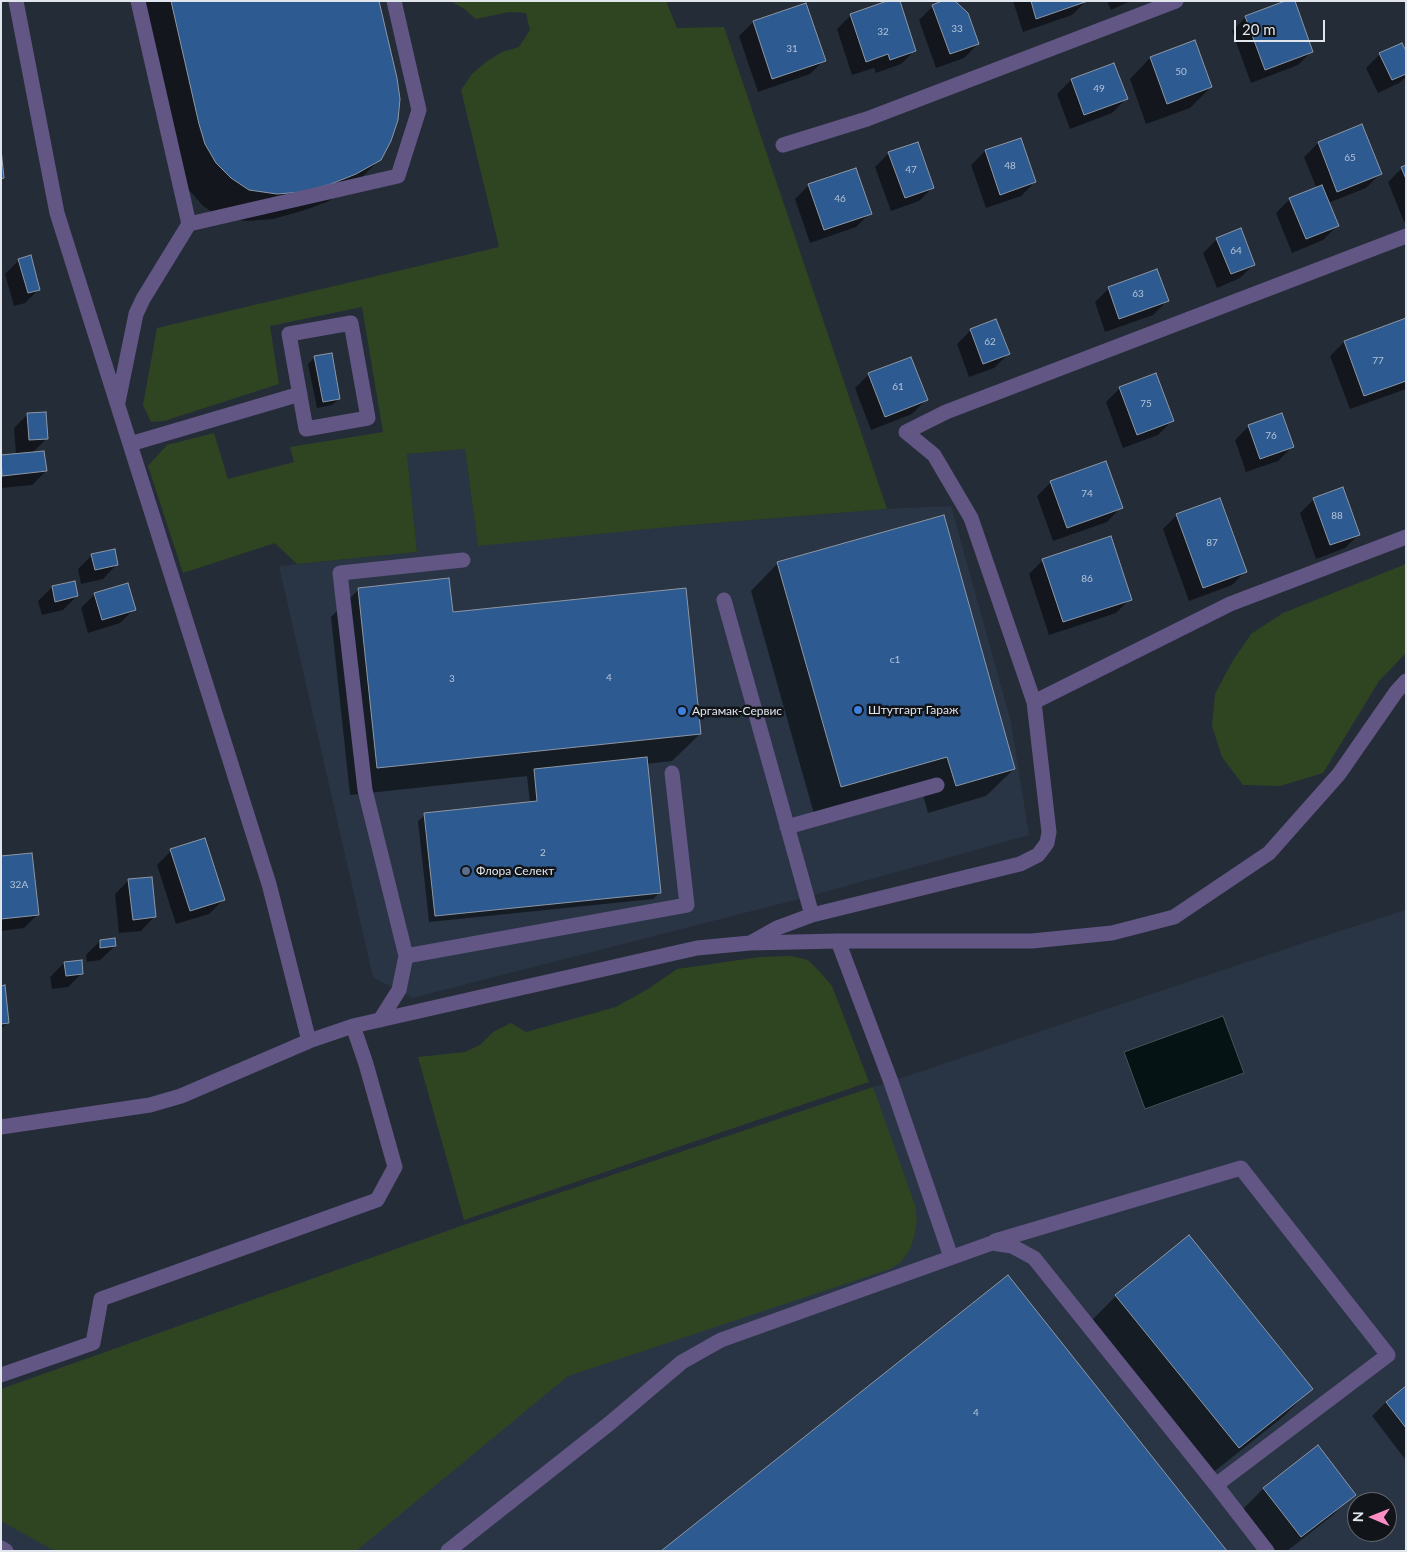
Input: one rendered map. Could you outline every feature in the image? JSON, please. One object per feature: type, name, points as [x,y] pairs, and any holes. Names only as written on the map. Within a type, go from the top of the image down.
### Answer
[{"type":"street","points":[[16,1],[57,213],[269,884],[309,1041]]},
{"type":"street","points":[[117,405],[136,314],[143,299],[189,224],[138,1]]},
{"type":"street","points":[[189,224],[398,176],[419,110],[394,1]]},
{"type":"street","points":[[783,145],[866,119],[1176,1]]},
{"type":"street","points":[[750,943],[777,928],[812,914],[1020,864],[1038,854],[1047,843],[1049,832],[1034,702],[971,518],[934,455],[906,432],[946,412],[1406,236]]},
{"type":"street","points":[[351,323],[368,418],[306,429],[300,394],[289,334],[351,323]]},
{"type":"street","points":[[130,444],[300,394]]},
{"type":"street","points":[[1034,702],[1230,604],[1406,537]]},
{"type":"street","points":[[380,1020],[399,990],[406,956],[365,790],[340,573],[463,560]]},
{"type":"street","points":[[724,600],[812,914]]},
{"type":"street","points":[[1,1127],[119,1110],[158,1102],[181,1096],[309,1041],[353,1026],[697,948],[750,943],[838,941],[1032,941],[1112,933],[1174,916],[1269,853],[1339,774],[1396,692],[1406,681]]},
{"type":"street","points":[[406,956],[687,905],[672,773]]},
{"type":"street","points":[[787,827],[937,785]]},
{"type":"street","points":[[838,941],[891,1082],[952,1257]]},
{"type":"street","points":[[1,1375],[92,1343],[101,1299],[377,1200],[395,1167],[366,1064],[353,1026]]},
{"type":"street","points":[[448,1551],[610,1423],[682,1362],[721,1340],[992,1243],[1241,1168],[1388,1355],[1216,1485]]},
{"type":"street","points":[[992,1243],[1012,1246],[1034,1258],[1267,1551]]},
{"type":"street","points":[[1,1548],[6,1551]]},
{"type":"shaded area","points":[[465,449],[478,545],[679,526],[887,509],[951,506],[1011,722],[1029,835],[807,897],[412,998],[373,977],[279,566],[417,552],[407,454]]},
{"type":"shaded area","points":[[1406,910],[1406,1551],[1,1551],[1,1389],[461,1226]]},
{"type":"shaded area","points":[[1223,1016],[1244,1073],[1145,1109],[1124,1052]]},
{"type":"green space","points":[[450,1],[666,1],[677,28],[724,27],[887,509],[679,526],[478,546],[465,449],[407,454],[417,552],[297,564],[275,543],[183,573],[148,466],[167,445],[214,433],[228,479],[294,462],[290,447],[383,432],[362,307],[270,326],[279,384],[164,421],[151,422],[143,405],[157,328],[499,247],[461,90],[472,74],[486,62],[502,52],[519,47],[530,30],[526,13],[509,12],[476,19],[463,8]]},
{"type":"green space","points":[[1406,564],[1406,653],[1379,681],[1323,773],[1280,786],[1243,785],[1222,757],[1212,726],[1215,694],[1232,662],[1251,634],[1283,613]]},
{"type":"green space","points":[[790,956],[808,960],[832,986],[869,1082],[464,1220],[418,1057],[465,1052],[480,1045],[493,1032],[511,1023],[526,1032],[616,1007],[648,989],[677,969],[760,957]]},
{"type":"green space","points":[[873,1087],[915,1205],[917,1220],[914,1237],[910,1249],[901,1262],[890,1269],[568,1376],[356,1551],[55,1551],[1,1521],[1,1389],[461,1226]]},
{"type":"building","points":[[171,1],[379,1],[400,99],[398,120],[391,141],[381,160],[356,174],[331,184],[302,192],[277,194],[249,190],[231,178],[216,163],[205,144]]},
{"type":"building","points":[[887,1],[900,1],[916,51],[890,60],[888,54],[866,62],[850,14]]},
{"type":"building","points":[[942,1],[955,1],[968,13],[979,44],[950,54],[932,5]]},
{"type":"building","points":[[1031,1],[1088,1],[1036,19]]},
{"type":"building","points":[[1285,1],[1295,1],[1313,52],[1265,70],[1245,16]]},
{"type":"building","points":[[806,3],[826,61],[772,79],[753,21]]},
{"type":"building","points":[[1195,40],[1212,87],[1167,104],[1150,57]]},
{"type":"building","points":[[1402,43],[1406,51],[1406,74],[1392,80],[1379,53]]},
{"type":"building","points":[[1114,63],[1128,99],[1084,115],[1071,79]]},
{"type":"building","points":[[1362,124],[1382,174],[1337,192],[1318,142]]},
{"type":"building","points":[[1021,138],[1036,182],[1000,195],[985,150]]},
{"type":"building","points":[[918,142],[934,188],[905,198],[888,152]]},
{"type":"building","points":[[1,149],[4,178],[1,179]]},
{"type":"building","points":[[1406,165],[1406,179],[1401,167]]},
{"type":"building","points":[[856,168],[872,214],[824,230],[808,184]]},
{"type":"building","points":[[1322,185],[1339,226],[1306,239],[1289,198]]},
{"type":"building","points":[[1241,228],[1255,265],[1231,274],[1216,238]]},
{"type":"building","points":[[31,255],[40,290],[28,293],[18,259]]},
{"type":"building","points":[[1157,269],[1169,301],[1119,319],[1108,287]]},
{"type":"building","points":[[1406,318],[1406,381],[1364,396],[1344,341]]},
{"type":"building","points":[[996,319],[1010,354],[983,364],[970,329]]},
{"type":"building","points":[[332,353],[340,399],[323,402],[314,356]]},
{"type":"building","points":[[911,357],[928,400],[885,417],[868,373]]},
{"type":"building","points":[[1156,373],[1174,421],[1137,435],[1119,387]]},
{"type":"building","points":[[46,412],[48,439],[29,440],[27,413]]},
{"type":"building","points":[[1282,413],[1294,447],[1260,459],[1248,425]]},
{"type":"building","points":[[44,451],[47,471],[2,476],[1,455]]},
{"type":"building","points":[[1106,461],[1123,508],[1067,528],[1050,481]]},
{"type":"building","points":[[1343,487],[1360,535],[1330,545],[1313,498]]},
{"type":"building","points":[[1220,498],[1247,572],[1203,588],[1176,514]]},
{"type":"building","points":[[944,515],[1015,769],[956,786],[947,757],[841,787],[777,562]]},
{"type":"building","points":[[1111,536],[1132,600],[1063,622],[1042,559]]},
{"type":"building","points":[[115,549],[118,565],[95,570],[91,554]]},
{"type":"building","points":[[449,578],[453,612],[686,588],[701,734],[377,768],[358,588]]},
{"type":"building","points":[[75,581],[78,596],[55,602],[52,586]]},
{"type":"building","points":[[128,583],[136,610],[102,620],[94,593]]},
{"type":"building","points":[[647,757],[661,893],[435,916],[424,813],[537,801],[534,769]]},
{"type":"building","points":[[205,838],[225,900],[190,911],[170,849]]},
{"type":"building","points":[[32,853],[39,915],[1,919],[1,856]]},
{"type":"building","points":[[152,877],[156,917],[133,920],[128,879]]},
{"type":"building","points":[[115,938],[116,946],[100,948],[100,940]]},
{"type":"building","points":[[82,960],[83,974],[66,976],[64,962]]},
{"type":"building","points":[[5,985],[9,1023],[1,1024],[1,986]]},
{"type":"building","points":[[1189,1235],[1313,1389],[1239,1448],[1115,1295]]},
{"type":"building","points":[[1008,1275],[1227,1551],[661,1551]]},
{"type":"building","points":[[1406,1386],[1406,1428],[1386,1402]]},
{"type":"building","points":[[1318,1445],[1354,1492],[1347,1492],[1347,1502],[1301,1537],[1263,1488]]},
{"type":"place","name":"Штутгарт Гараж","points":[[858,710]]},
{"type":"place","name":"Аргамак-Сервис","points":[[682,711]]},
{"type":"place","name":"Флора Селект","points":[[466,871]]}]
